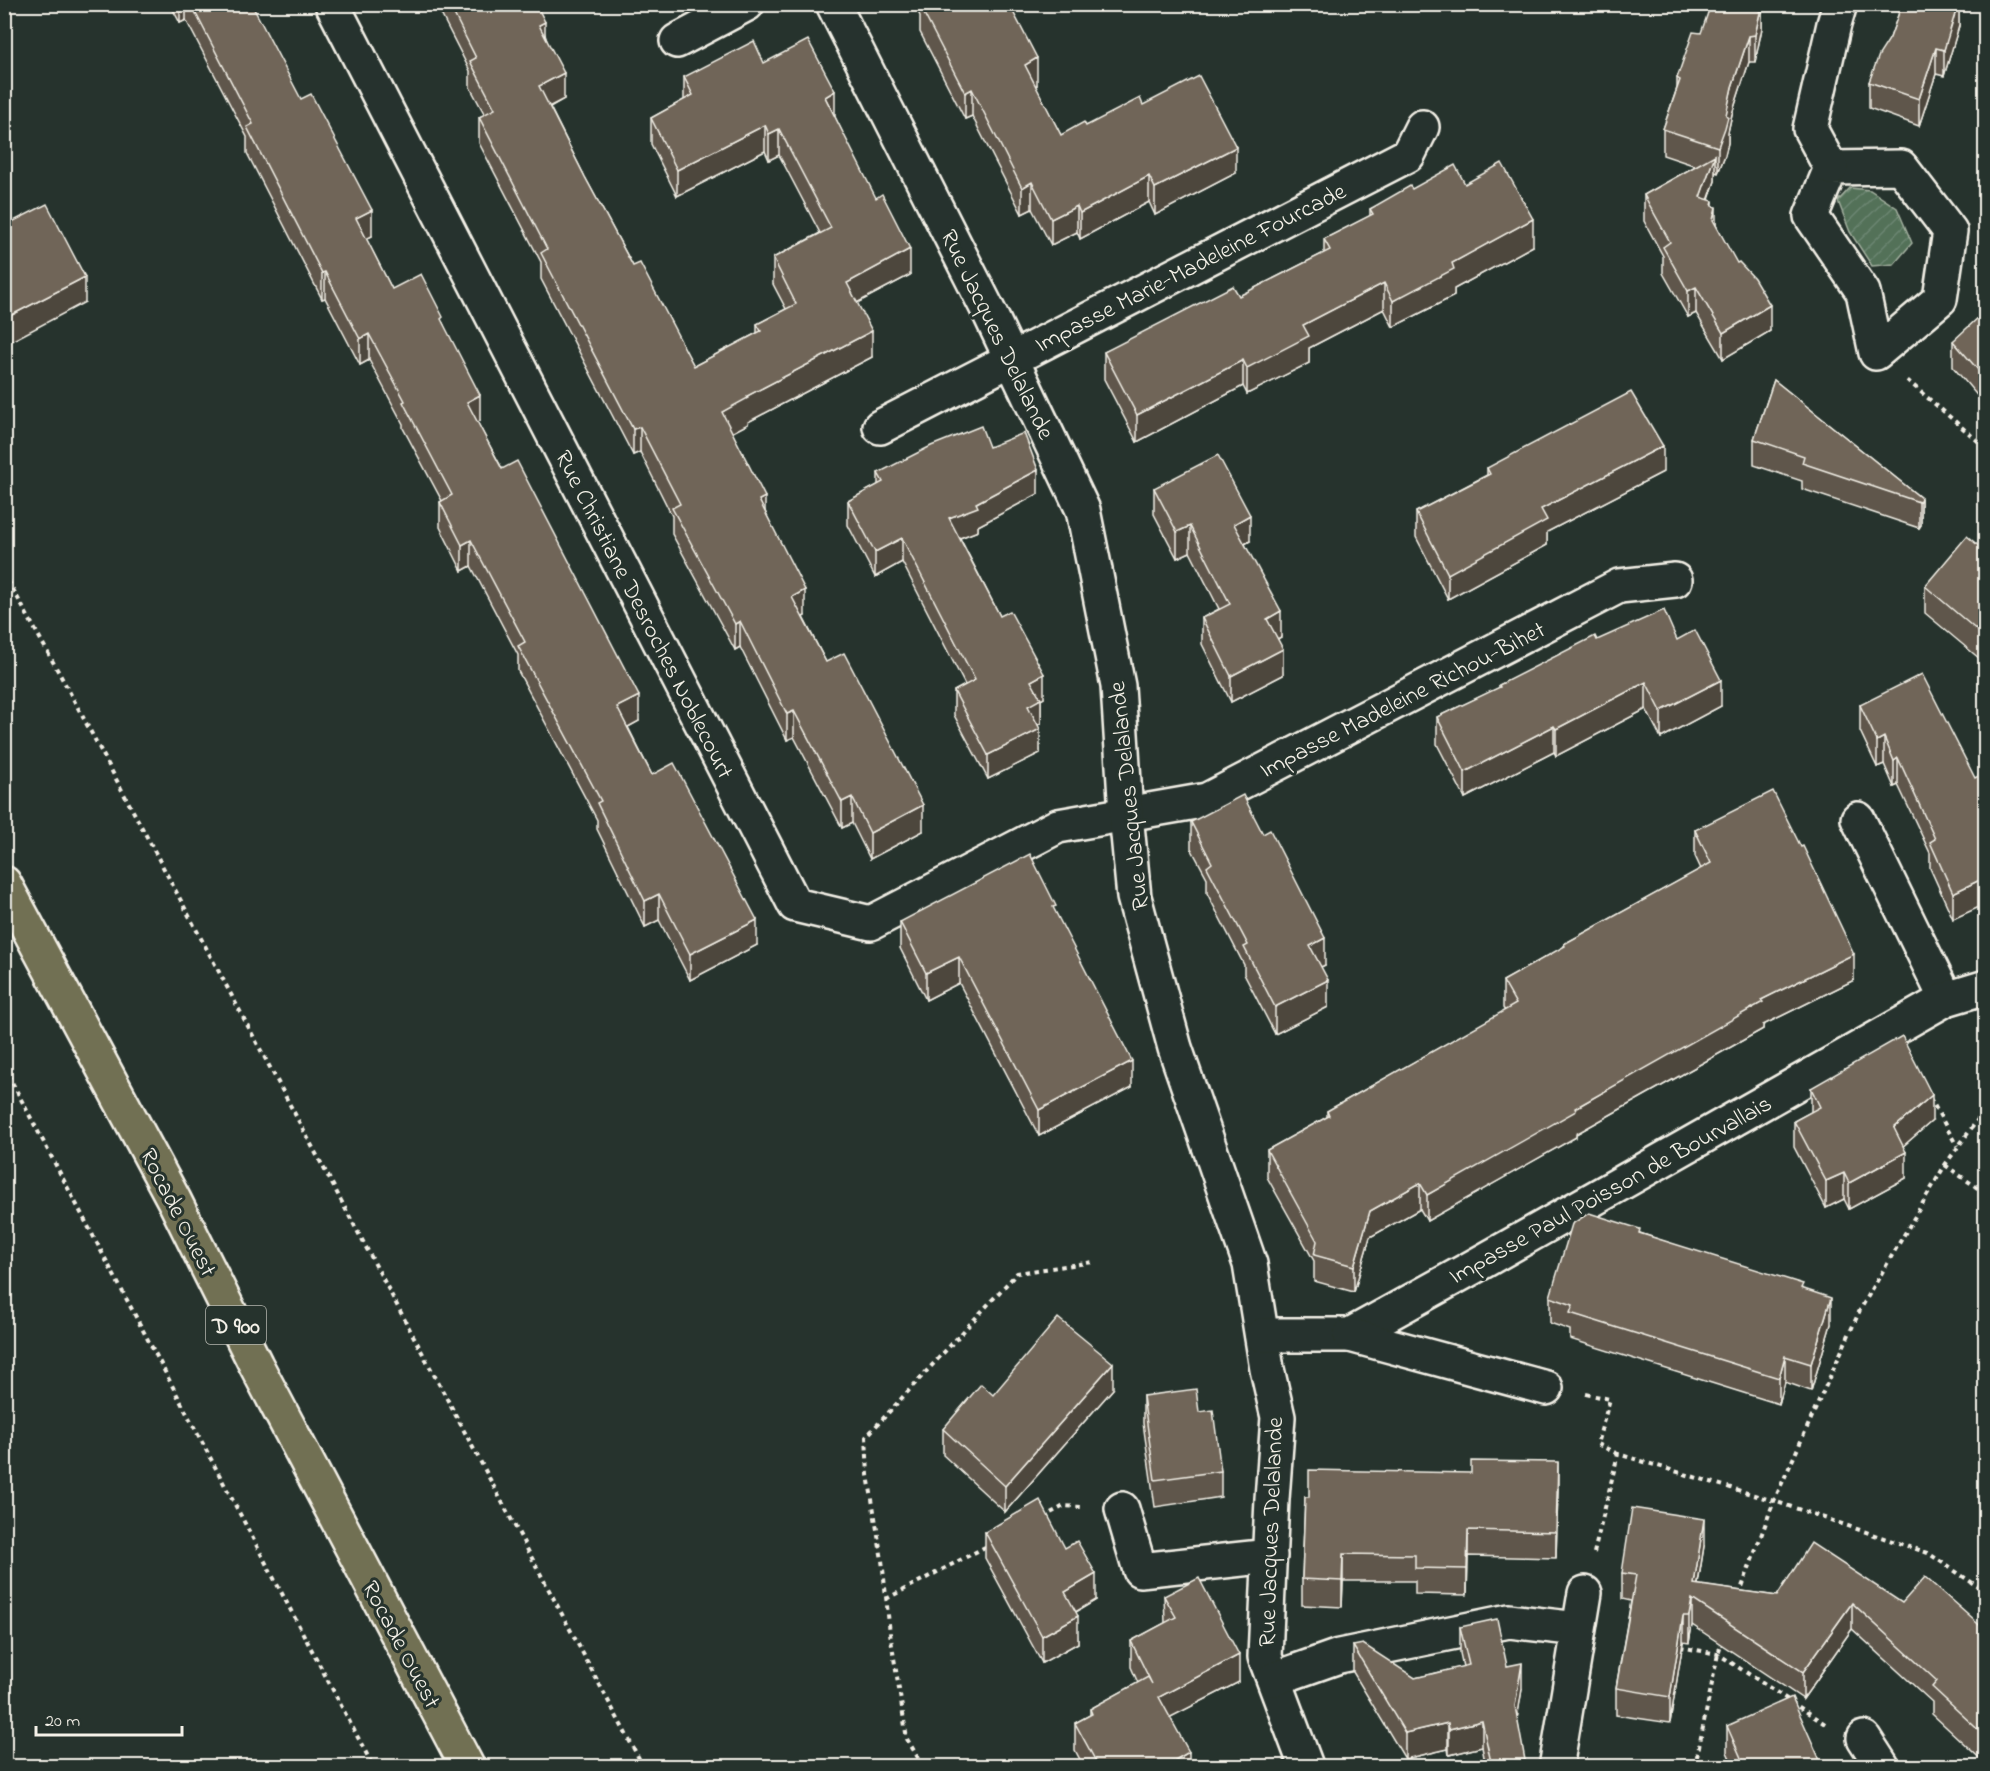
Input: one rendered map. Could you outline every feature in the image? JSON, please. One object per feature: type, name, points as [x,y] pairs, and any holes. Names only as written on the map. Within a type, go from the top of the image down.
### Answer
[{"type":"main road","name":"Rocade Ouest","points":[[4,883],[174,1200],[256,1365],[467,1767]]},
{"type":"street","name":"Rue Christiane Desroches Noblecourt","points":[[332,4],[795,904],[871,923],[1058,826],[1126,814]]},
{"type":"street","points":[[677,41],[747,4]]},
{"type":"street","name":"Rue Jacques Delalande","points":[[833,4],[991,316],[1083,510],[1118,686],[1134,897],[1175,1048],[1250,1264],[1278,1417],[1265,1657],[1306,1767]]},
{"type":"street","points":[[1831,11],[1810,129],[1831,168]]},
{"type":"street","name":"Impasse Marie-Madeleine Fourcade","points":[[880,427],[1408,155],[1422,127]]},
{"type":"street","points":[[1901,167],[1950,231],[1940,299],[1876,353],[1863,292],[1811,216],[1831,168],[1901,167]]},
{"type":"street","name":"Impasse Madeleine Richou-Bihet","points":[[1126,814],[1207,800],[1619,586],[1675,580]]},
{"type":"street","points":[[1857,819],[1946,999]]},
{"type":"street","name":"Impasse Paul Poisson de Bourvallais","points":[[1262,1335],[1350,1335],[1946,999],[1986,987]]},
{"type":"street","points":[[1350,1335],[1546,1388]]},
{"type":"street","points":[[1122,1509],[1140,1570],[1270,1556]]},
{"type":"street","points":[[1557,1762],[1585,1593]]},
{"type":"street","points":[[1274,1679],[1340,1656],[1509,1621],[1578,1629]]},
{"type":"street","points":[[1864,1738],[1882,1767]]},
{"type":"path","points":[[1876,353],[1986,448]]},
{"type":"path","points":[[4,573],[81,712],[643,1767]]},
{"type":"path","points":[[4,1067],[373,1767]]},
{"type":"path","points":[[1930,1097],[1957,1146]]},
{"type":"path","points":[[1738,1599],[1774,1501],[1860,1310],[1945,1165],[1986,1108]]},
{"type":"path","points":[[1945,1165],[1986,1194]]},
{"type":"path","points":[[923,1767],[907,1739],[868,1475],[866,1437],[1017,1273],[1093,1262]]},
{"type":"path","points":[[1546,1388],[1610,1399],[1597,1444],[1618,1454],[1774,1501],[1928,1552],[1986,1592]]},
{"type":"path","points":[[1585,1593],[1618,1454]]},
{"type":"path","points":[[1033,1522],[1064,1506],[1122,1509]]},
{"type":"path","points":[[886,1599],[991,1544]]},
{"type":"path","points":[[1695,1767],[1718,1654],[1726,1632]]},
{"type":"path","points":[[1671,1646],[1718,1654],[1836,1732],[1864,1738]]},
{"type":"green space","points":[[1850,188],[1870,190],[1897,208],[1912,243],[1894,264],[1872,266],[1850,232],[1838,201]]},
{"type":"building","points":[[191,4],[244,4],[246,9],[252,5],[301,99],[311,94],[372,210],[356,218],[392,289],[421,274],[480,395],[467,402],[502,469],[517,461],[639,696],[617,707],[652,775],[674,763],[757,920],[690,954],[659,894],[645,901],[597,803],[601,801],[518,646],[525,642],[471,540],[462,545],[440,502],[452,495],[403,402],[405,401],[369,334],[360,339],[325,272],[322,273],[247,127],[253,124]]},
{"type":"building","points":[[449,4],[536,4],[545,22],[539,25],[564,73],[539,86],[633,266],[640,263],[694,366],[761,331],[757,324],[796,304],[773,258],[831,228],[779,129],[769,134],[765,125],[677,170],[651,118],[693,95],[684,77],[754,41],[764,63],[808,40],[835,91],[825,97],[876,198],[882,194],[910,249],[847,283],[872,331],[747,396],[748,398],[722,412],[765,497],[759,500],[805,590],[792,597],[826,662],[844,653],[923,805],[870,833],[852,797],[842,802],[794,711],[787,714],[740,621],[735,624],[672,508],[680,504],[640,427],[633,429],[541,253],[547,249],[479,117],[495,109],[470,61],[476,58]]},
{"type":"building","points":[[922,4],[1009,4],[1037,58],[1025,65],[1061,135],[1084,122],[1086,126],[1140,98],[1143,105],[1199,76],[1236,147],[1155,188],[1149,176],[1080,213],[1077,206],[1051,219],[1032,182],[1022,188],[972,89],[965,93],[920,6]]},
{"type":"building","points":[[1711,4],[1762,4],[1755,35],[1749,36],[1732,87],[1726,115],[1728,117],[1718,147],[1663,129],[1693,32],[1701,33]]},
{"type":"building","points":[[1902,4],[1958,4],[1944,50],[1936,48],[1919,99],[1869,82],[1879,55],[1890,38]]},
{"type":"building","points":[[1715,155],[1700,197],[1713,201],[1712,206],[1716,207],[1713,220],[1737,263],[1739,262],[1754,278],[1770,305],[1723,333],[1696,287],[1688,291],[1663,247],[1670,242],[1644,195]]},
{"type":"building","points":[[1502,163],[1533,219],[1452,263],[1454,269],[1393,301],[1384,283],[1303,325],[1309,336],[1247,368],[1243,360],[1137,415],[1104,352],[1233,286],[1239,296],[1330,250],[1324,239],[1373,214],[1370,209],[1410,186],[1412,189],[1455,165],[1465,184]]},
{"type":"building","points":[[47,204],[85,277],[4,319],[4,226]]},
{"type":"building","points":[[1986,315],[1986,379],[1953,341],[1979,317]]},
{"type":"building","points":[[1774,380],[1921,498],[1919,502],[1802,463],[1804,456],[1754,439]]},
{"type":"building","points":[[1631,392],[1663,446],[1541,509],[1547,520],[1448,574],[1416,512],[1490,474],[1487,468]]},
{"type":"building","points":[[981,426],[989,447],[1024,433],[1038,470],[976,503],[978,507],[949,518],[1000,616],[1010,611],[1044,674],[1031,681],[1041,699],[1028,706],[1040,729],[988,755],[954,691],[975,680],[902,538],[875,552],[848,501],[883,482],[878,473],[931,446]]},
{"type":"building","points":[[1218,455],[1250,515],[1234,524],[1281,611],[1267,619],[1283,649],[1231,676],[1202,618],[1230,604],[1190,526],[1177,532],[1154,488]]},
{"type":"building","points":[[1967,536],[1986,552],[1986,638],[1925,586]]},
{"type":"building","points":[[1664,610],[1677,640],[1695,630],[1721,680],[1661,711],[1646,682],[1556,729],[1554,726],[1465,772],[1437,717],[1500,687],[1499,685],[1595,636],[1597,640]]},
{"type":"building","points":[[1922,674],[1975,778],[1986,772],[1986,877],[1953,893],[1930,842],[1935,839],[1898,758],[1894,761],[1884,737],[1877,741],[1860,705]]},
{"type":"building","points":[[1773,791],[1801,847],[1803,846],[1854,954],[1761,1000],[1763,1002],[1427,1195],[1420,1183],[1370,1211],[1354,1266],[1314,1255],[1317,1241],[1267,1150],[1329,1116],[1327,1111],[1516,1004],[1503,981],[1565,946],[1564,944],[1711,863],[1695,830]]},
{"type":"building","points":[[1243,795],[1263,834],[1270,830],[1325,938],[1310,946],[1328,980],[1275,1007],[1244,947],[1248,945],[1207,867],[1212,863],[1191,822]]},
{"type":"building","points":[[1030,854],[1056,906],[1053,907],[1132,1061],[1039,1110],[959,957],[926,973],[900,922]]},
{"type":"building","points":[[1902,1036],[1932,1095],[1894,1128],[1906,1152],[1849,1183],[1844,1173],[1826,1181],[1794,1121],[1820,1107],[1811,1088]]},
{"type":"building","points":[[1589,1213],[1640,1229],[1639,1233],[1803,1284],[1801,1288],[1831,1298],[1811,1364],[1785,1356],[1779,1378],[1570,1313],[1573,1305],[1550,1297],[1572,1224]]},
{"type":"building","points":[[1058,1318],[1113,1363],[1005,1486],[943,1429],[981,1384],[993,1395]]},
{"type":"building","points":[[1196,1389],[1199,1412],[1213,1410],[1221,1471],[1155,1480],[1143,1396]]},
{"type":"building","points":[[1471,1461],[1558,1462],[1556,1532],[1468,1530],[1467,1569],[1415,1568],[1415,1555],[1343,1554],[1342,1581],[1302,1579],[1305,1497],[1309,1497],[1309,1470],[1471,1473]]},
{"type":"building","points":[[1040,1500],[1065,1548],[1077,1541],[1096,1574],[1065,1592],[1078,1616],[1042,1636],[985,1532]]},
{"type":"building","points":[[1632,1508],[1704,1519],[1694,1584],[1777,1596],[1811,1543],[1902,1603],[1925,1577],[1985,1630],[1980,1635],[1986,1640],[1986,1737],[1932,1687],[1937,1681],[1852,1603],[1803,1672],[1692,1599],[1689,1616],[1683,1616],[1670,1697],[1616,1688],[1636,1575],[1622,1573]]},
{"type":"building","points":[[1199,1578],[1239,1655],[1159,1697],[1189,1752],[1163,1767],[1099,1767],[1075,1723],[1092,1714],[1090,1709],[1148,1677],[1152,1684],[1131,1641],[1176,1617],[1164,1596]]},
{"type":"building","points":[[1497,1619],[1507,1666],[1522,1663],[1515,1706],[1525,1760],[1492,1767],[1482,1721],[1449,1729],[1448,1723],[1405,1733],[1353,1646],[1363,1644],[1415,1678],[1469,1665],[1460,1627]]},
{"type":"building","points":[[1792,1697],[1823,1767],[1745,1767],[1727,1726]]}]
